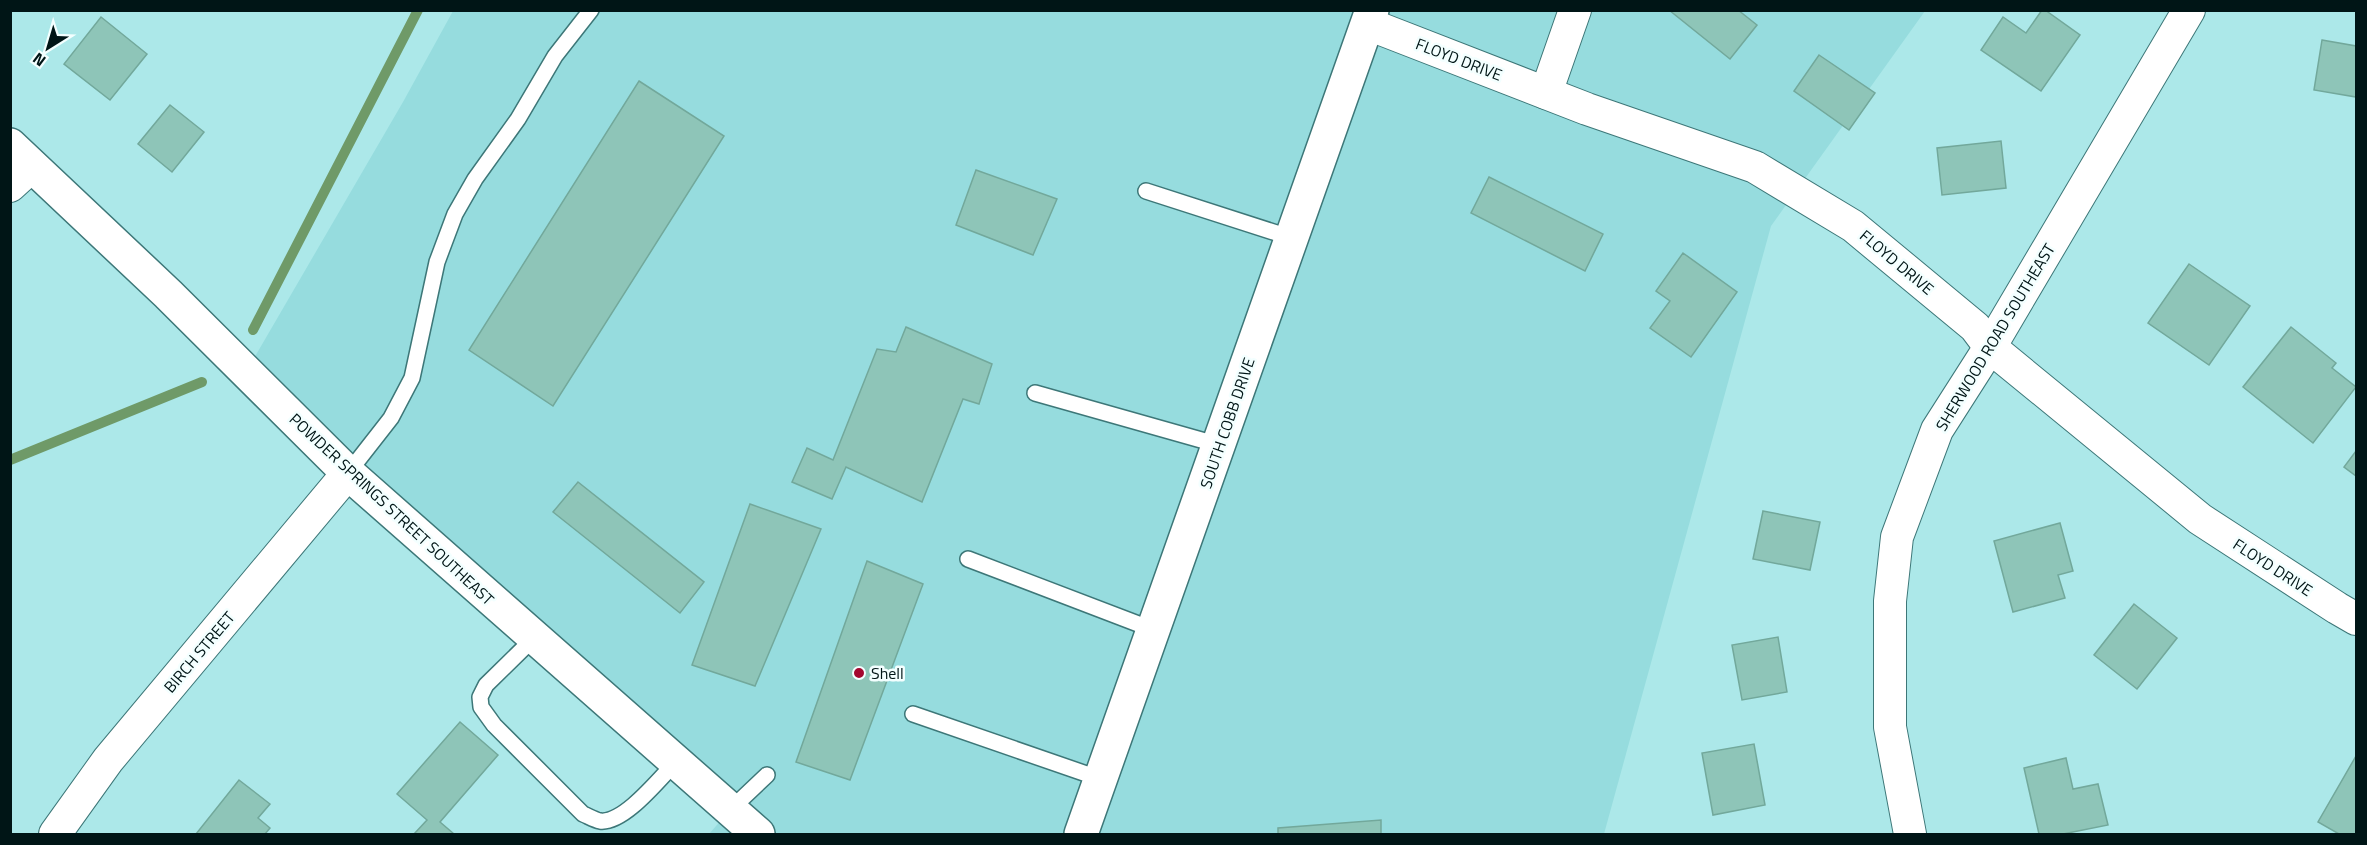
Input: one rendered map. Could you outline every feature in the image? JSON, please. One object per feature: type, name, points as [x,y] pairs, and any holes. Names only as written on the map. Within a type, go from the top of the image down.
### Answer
[{"type":"street","points":[[1546,93],[1575,10]]},
{"type":"street","name":"SHERWOOD ROAD SOUTHEAST","points":[[1910,834],[1890,727],[1890,600],[1897,537],[1936,430],[1990,346],[2189,10]]},
{"type":"street","name":"FLOYD DRIVE","points":[[1370,17],[1587,109],[1755,167],[1853,226],[1975,327],[1990,346],[2200,519],[2356,619]]},
{"type":"street","name":"SOUTH COBB DRIVE","points":[[1081,834],[1370,17]]},
{"type":"street","name":"POWDER SPRINGS STREET SOUTHEAST","points":[[18,166],[168,294],[348,473],[758,834]]},
{"type":"street","name":"BIRCH STREET","points":[[56,834],[108,760],[348,473]]},
{"type":"lane","points":[[348,473],[391,417],[412,378],[436,262],[455,214],[476,179],[518,119],[555,56],[591,10]]},
{"type":"lane","points":[[1146,191],[1292,238]]},
{"type":"lane","points":[[1035,393],[1219,445]]},
{"type":"lane","points":[[968,559],[1154,630]]},
{"type":"lane","points":[[534,638],[486,685],[480,697],[481,707],[494,725],[583,814],[602,821],[620,816],[636,804],[676,762]]},
{"type":"lane","points":[[913,714],[1101,779]]},
{"type":"lane","points":[[730,810],[767,775]]},
{"type":"shaded area","points":[[453,11],[1925,11],[1771,226],[1604,834],[709,834],[730,810],[246,372],[403,102]]},
{"type":"building","points":[[1669,10],[1738,10],[1757,25],[1730,59]]},
{"type":"building","points":[[2042,10],[2080,35],[2041,91],[1981,50],[2003,17],[2026,33]]},
{"type":"building","points":[[101,17],[147,54],[110,100],[64,64]]},
{"type":"building","points":[[2322,40],[2356,46],[2356,97],[2314,90]]},
{"type":"building","points":[[1819,55],[1875,93],[1849,130],[1794,91]]},
{"type":"building","points":[[639,81],[724,136],[553,406],[469,350]]},
{"type":"building","points":[[170,105],[204,132],[172,172],[138,144]]},
{"type":"building","points":[[2001,141],[2006,188],[1942,195],[1937,148]]},
{"type":"building","points":[[976,170],[1057,199],[1033,255],[956,225]]},
{"type":"building","points":[[1489,177],[1603,234],[1585,271],[1471,213]]},
{"type":"building","points":[[1683,253],[1737,292],[1691,357],[1650,328],[1670,301],[1656,291]]},
{"type":"building","points":[[2189,264],[2250,306],[2209,365],[2148,323]]},
{"type":"building","points":[[906,327],[992,364],[979,404],[963,399],[922,502],[846,467],[832,499],[792,482],[807,448],[833,460],[877,349],[896,352]]},
{"type":"building","points":[[2291,327],[2336,363],[2332,368],[2356,387],[2313,443],[2243,387]]},
{"type":"building","points":[[2356,451],[2356,476],[2344,467]]},
{"type":"building","points":[[578,482],[704,582],[680,613],[553,512]]},
{"type":"building","points":[[750,504],[821,529],[755,686],[692,665]]},
{"type":"building","points":[[1763,511],[1820,522],[1810,570],[1753,559]]},
{"type":"building","points":[[2060,523],[2073,571],[2058,575],[2065,598],[2013,612],[1994,541]]},
{"type":"building","name":"Shell","points":[[867,561],[923,584],[850,780],[796,762]]},
{"type":"building","points":[[2134,604],[2177,638],[2137,689],[2094,655]]},
{"type":"building","points":[[1778,637],[1787,692],[1742,700],[1732,645]]},
{"type":"building","points":[[460,722],[498,755],[440,822],[454,834],[414,834],[427,820],[397,794]]},
{"type":"building","points":[[1754,744],[1765,805],[1713,815],[1702,753]]},
{"type":"building","points":[[2356,756],[2356,834],[2339,834],[2318,822]]},
{"type":"building","points":[[2066,758],[2073,789],[2098,784],[2108,825],[2063,834],[2039,834],[2024,768]]},
{"type":"building","points":[[239,780],[270,804],[258,818],[270,828],[265,834],[196,834]]},
{"type":"building","points":[[1381,820],[1381,834],[1278,834],[1278,828]]},
{"type":"waterway","points":[[253,330],[418,10]]},
{"type":"waterway","points":[[10,460],[202,382]]},
{"type":"place","name":"Shell","points":[[859,673]]}]
